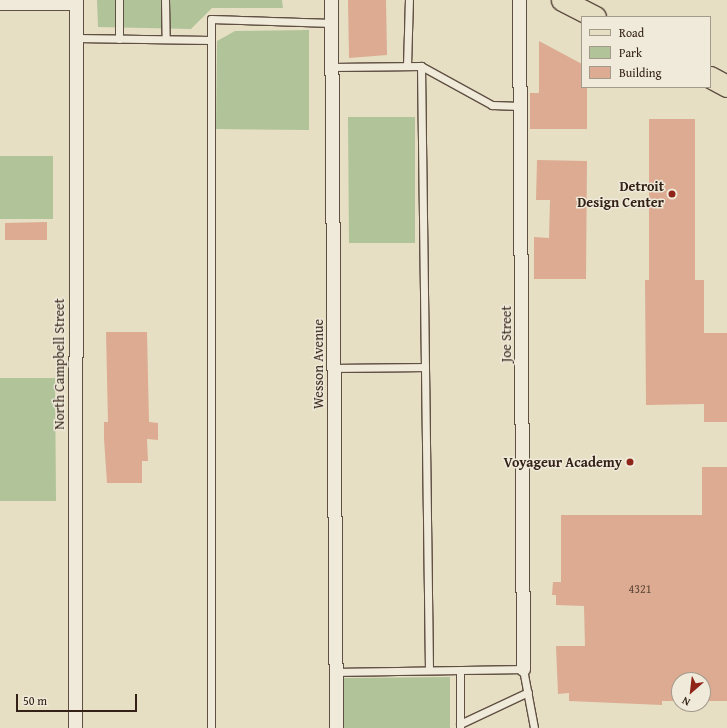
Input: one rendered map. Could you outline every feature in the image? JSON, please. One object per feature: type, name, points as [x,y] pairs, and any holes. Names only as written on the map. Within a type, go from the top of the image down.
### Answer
[{"type":"main road","points":[[571,2],[593,16]]},
{"type":"main road","points":[[711,78],[727,86]]},
{"type":"street","name":"Wesson Avenue","points":[[331,0],[336,728]]},
{"type":"street","name":"Joe Street","points":[[519,0],[523,668]]},
{"type":"street","points":[[0,3],[76,1]]},
{"type":"street","name":"North Campbell Street","points":[[75,728],[76,1]]},
{"type":"lane","points":[[119,0],[119,39]]},
{"type":"lane","points":[[165,0],[166,39]]},
{"type":"lane","points":[[407,66],[409,0]]},
{"type":"lane","points":[[211,728],[211,19],[332,23]]},
{"type":"lane","points":[[76,38],[211,40]]},
{"type":"lane","points":[[421,66],[429,670]]},
{"type":"lane","points":[[332,67],[421,66],[492,105],[520,106]]},
{"type":"lane","points":[[334,368],[425,367]]},
{"type":"lane","points":[[336,672],[523,668],[534,728]]},
{"type":"lane","points":[[460,670],[460,726],[528,692]]},
{"type":"green space","points":[[97,0],[282,0],[283,8],[212,8],[191,29],[98,27]]},
{"type":"green space","points":[[309,30],[309,130],[216,129],[217,41],[235,31]]},
{"type":"green space","points":[[348,117],[415,117],[415,243],[349,243]]},
{"type":"green space","points":[[0,156],[53,156],[53,219],[0,219]]},
{"type":"green space","points":[[0,378],[55,378],[56,501],[0,501]]},
{"type":"green space","points":[[450,677],[450,728],[344,728],[343,678]]},
{"type":"building","points":[[348,0],[386,0],[387,55],[349,58]]},
{"type":"building","points":[[539,41],[581,63],[581,88],[587,88],[587,129],[530,129],[530,93],[539,93]]},
{"type":"building","points":[[649,119],[695,119],[695,280],[704,280],[704,333],[727,333],[727,422],[704,422],[704,404],[646,405],[645,280],[649,280]]},
{"type":"building","points":[[537,160],[587,161],[586,279],[534,279],[534,237],[549,238],[550,200],[536,200]]},
{"type":"building","points":[[47,222],[47,240],[5,240],[5,223]]},
{"type":"building","points":[[106,332],[147,332],[149,422],[158,423],[158,440],[147,439],[148,461],[142,461],[142,483],[107,483],[104,439],[104,422],[108,422]]},
{"type":"building","points":[[702,467],[727,467],[727,701],[711,701],[711,672],[671,672],[671,701],[662,701],[662,705],[569,701],[569,693],[558,694],[556,646],[585,646],[584,606],[556,605],[556,595],[552,595],[553,582],[561,582],[561,515],[702,515]]},
{"type":"place","name":"Detroit Design Center","points":[[672,194]]},
{"type":"place","name":"Voyageur Academy","points":[[630,462]]}]
